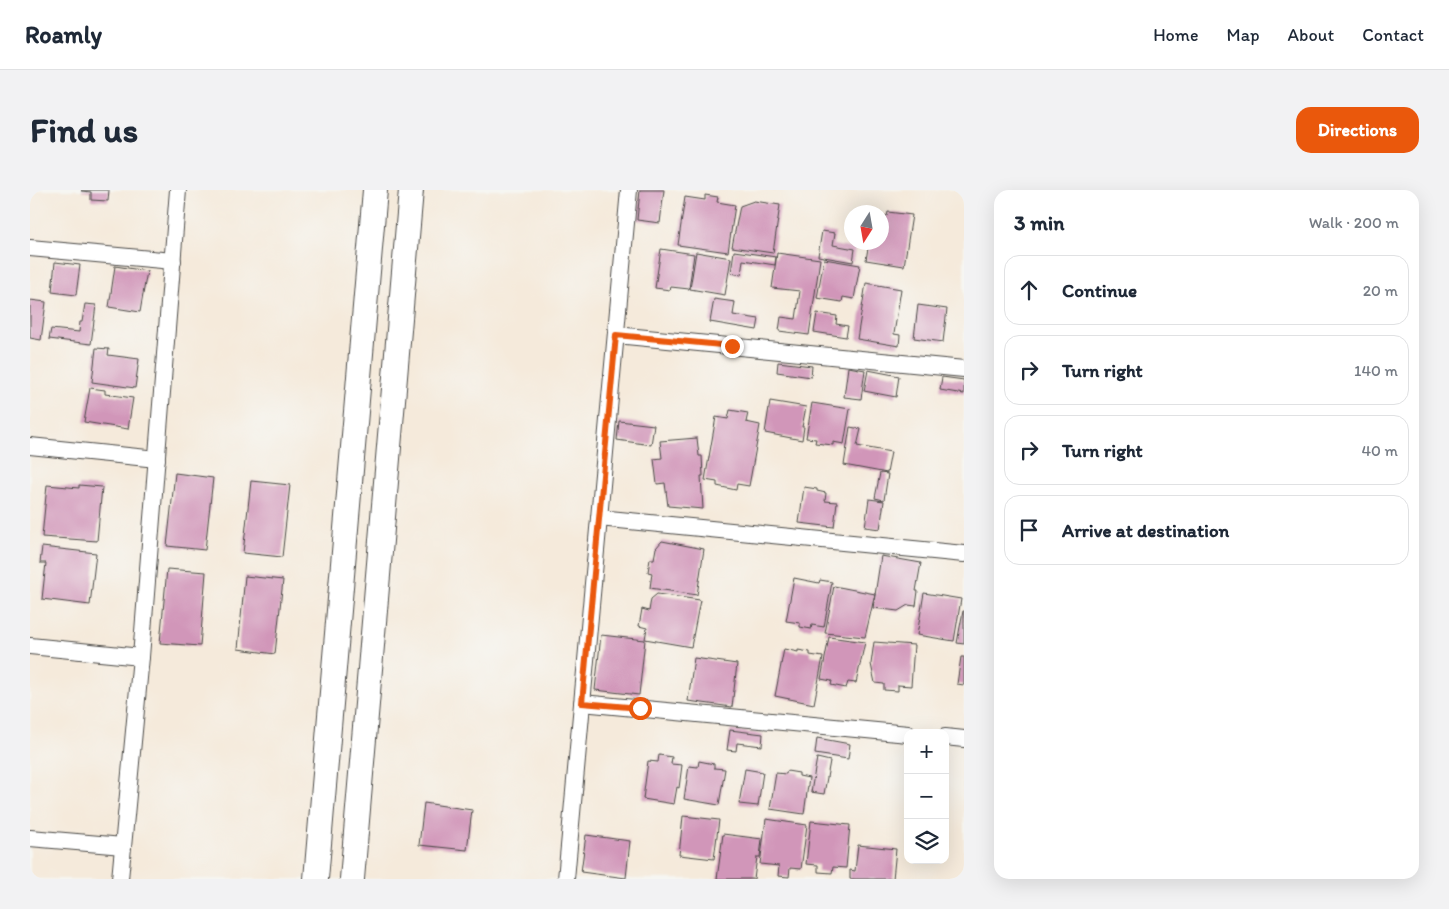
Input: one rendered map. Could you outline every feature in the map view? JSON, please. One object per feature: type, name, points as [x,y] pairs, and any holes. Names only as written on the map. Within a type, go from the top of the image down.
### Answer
[{"type":"main road","points":[[316,879],[375,190]]},
{"type":"main road","points":[[352,879],[411,190]]},
{"type":"street","points":[[120,879],[141,656],[178,190]]},
{"type":"street","points":[[566,879],[629,190]]},
{"type":"street","points":[[30,248],[173,261]]},
{"type":"street","points":[[616,335],[964,369]]},
{"type":"street","points":[[30,446],[157,459]]},
{"type":"street","points":[[599,518],[964,554]]},
{"type":"street","points":[[30,646],[141,656]]},
{"type":"street","points":[[582,703],[904,734]]},
{"type":"street","points":[[949,737],[964,739]]},
{"type":"street","points":[[30,838],[123,846]]},
{"type":"building","points":[[82,190],[109,190],[108,201],[91,200],[91,192]]},
{"type":"building","points":[[640,190],[664,190],[660,223],[637,220]]},
{"type":"building","points":[[705,195],[718,197],[717,202],[735,205],[728,252],[678,245],[685,197],[705,200]]},
{"type":"building","points":[[754,201],[780,205],[773,253],[732,247],[740,206]]},
{"type":"building","points":[[889,212],[912,215],[904,266],[866,260],[868,250],[889,250]]},
{"type":"building","points":[[822,231],[835,233],[833,245],[844,247],[844,250],[855,250],[853,262],[818,256]]},
{"type":"building","points":[[661,249],[694,254],[689,289],[671,287],[670,290],[655,288]]},
{"type":"building","points":[[734,251],[776,257],[775,265],[743,260],[741,275],[731,273]]},
{"type":"building","points":[[696,252],[731,258],[725,295],[690,289]]},
{"type":"building","points":[[777,253],[820,259],[809,335],[779,331],[781,317],[796,319],[800,291],[772,288]]},
{"type":"building","points":[[824,259],[860,265],[854,299],[843,297],[842,302],[817,298]]},
{"type":"building","points":[[55,262],[80,265],[76,295],[52,292]]},
{"type":"building","points":[[115,266],[147,271],[140,312],[109,307]]},
{"type":"building","points":[[866,283],[901,289],[894,334],[900,335],[899,346],[857,339]]},
{"type":"building","points":[[714,299],[735,302],[733,315],[759,319],[757,330],[710,322]]},
{"type":"building","points":[[30,300],[46,302],[41,340],[30,338]]},
{"type":"building","points":[[85,304],[96,305],[91,344],[49,339],[51,329],[79,332]]},
{"type":"building","points":[[918,305],[947,309],[943,342],[914,338]]},
{"type":"building","points":[[817,313],[837,316],[836,324],[848,326],[846,337],[814,332]]},
{"type":"building","points":[[96,348],[109,349],[108,355],[139,359],[135,388],[92,382]]},
{"type":"building","points":[[778,362],[812,366],[811,377],[777,372]]},
{"type":"building","points":[[848,367],[865,370],[861,399],[844,397]]},
{"type":"building","points":[[868,370],[899,376],[896,397],[864,391]]},
{"type":"building","points":[[942,377],[964,380],[964,394],[940,390]]},
{"type":"building","points":[[90,388],[105,390],[105,394],[133,398],[128,429],[84,422]]},
{"type":"building","points":[[770,401],[806,407],[802,427],[804,427],[802,440],[765,433]]},
{"type":"building","points":[[812,403],[850,409],[844,444],[833,442],[833,445],[815,443],[816,439],[806,438]]},
{"type":"building","points":[[730,410],[748,413],[746,422],[760,425],[749,486],[737,484],[736,490],[717,486],[717,482],[705,480],[716,417],[728,419]]},
{"type":"building","points":[[619,421],[654,425],[651,445],[617,440]]},
{"type":"building","points":[[850,427],[861,429],[857,446],[891,452],[887,473],[844,465]]},
{"type":"building","points":[[697,438],[699,456],[702,456],[703,509],[668,506],[665,483],[657,484],[654,459],[662,458],[660,441]]},
{"type":"building","points":[[175,473],[213,478],[205,550],[167,546]]},
{"type":"building","points":[[880,473],[888,474],[884,500],[875,498]]},
{"type":"building","points":[[251,481],[290,485],[282,557],[243,553]]},
{"type":"building","points":[[47,485],[79,488],[79,485],[102,487],[97,541],[42,537]]},
{"type":"building","points":[[804,487],[826,493],[825,501],[837,502],[834,527],[799,523]]},
{"type":"building","points":[[869,499],[884,501],[880,529],[865,527]]},
{"type":"building","points":[[662,541],[704,549],[697,595],[650,588],[652,573],[648,572],[650,559],[654,559],[656,548]]},
{"type":"building","points":[[42,547],[96,553],[90,605],[42,599],[46,563],[40,563]]},
{"type":"building","points":[[881,556],[921,563],[916,591],[918,591],[916,606],[908,605],[898,611],[873,608]]},
{"type":"building","points":[[167,569],[206,572],[200,646],[160,643]]},
{"type":"building","points":[[245,576],[283,580],[275,654],[238,649]]},
{"type":"building","points":[[794,578],[819,583],[820,580],[832,582],[824,627],[812,625],[811,629],[800,627],[800,623],[786,621]]},
{"type":"building","points":[[834,586],[875,594],[865,637],[825,633]]},
{"type":"building","points":[[924,593],[961,599],[954,641],[917,635]]},
{"type":"building","points":[[657,594],[700,600],[691,647],[645,639],[647,628],[639,626],[642,609],[649,611],[651,599]]},
{"type":"building","points":[[964,611],[964,644],[957,643]]},
{"type":"building","points":[[601,635],[645,640],[639,695],[595,690]]},
{"type":"building","points":[[829,637],[865,642],[856,683],[848,682],[846,688],[831,685],[832,681],[821,679]]},
{"type":"building","points":[[874,642],[914,645],[911,686],[898,685],[898,691],[884,690],[884,684],[875,683],[871,664]]},
{"type":"building","points":[[784,649],[810,652],[810,655],[823,657],[814,704],[775,696]]},
{"type":"building","points":[[961,657],[964,657],[964,685],[957,684]]},
{"type":"building","points":[[694,658],[737,664],[732,707],[688,701]]},
{"type":"building","points":[[730,730],[763,734],[762,746],[737,743],[736,751],[727,750]]},
{"type":"building","points":[[817,738],[850,744],[848,759],[815,754]]},
{"type":"building","points":[[659,755],[672,757],[671,764],[682,765],[679,788],[677,787],[674,804],[643,799],[648,761],[658,762]]},
{"type":"building","points":[[817,758],[830,761],[824,794],[811,792]]},
{"type":"building","points":[[699,761],[714,764],[714,768],[725,769],[719,805],[684,799],[689,766],[698,767]]},
{"type":"building","points":[[745,769],[763,772],[758,806],[739,804]]},
{"type":"building","points":[[787,771],[799,773],[799,776],[809,778],[804,814],[770,809],[776,773],[786,774]]},
{"type":"building","points":[[424,803],[472,810],[467,850],[419,845]]},
{"type":"building","points":[[683,816],[719,820],[714,859],[679,855]]},
{"type":"building","points":[[766,819],[807,825],[801,869],[790,868],[789,877],[778,876],[779,866],[760,864]]},
{"type":"building","points":[[811,821],[850,825],[846,868],[833,867],[832,873],[818,872],[818,865],[806,864]]},
{"type":"building","points":[[723,834],[762,839],[760,857],[757,857],[754,879],[717,879]]},
{"type":"building","points":[[586,835],[630,841],[626,878],[581,872]]},
{"type":"building","points":[[858,845],[896,849],[893,879],[850,879],[850,870],[855,871]]},
{"type":"route","points":[[640,708],[582,703],[616,335],[732,346]]}]
